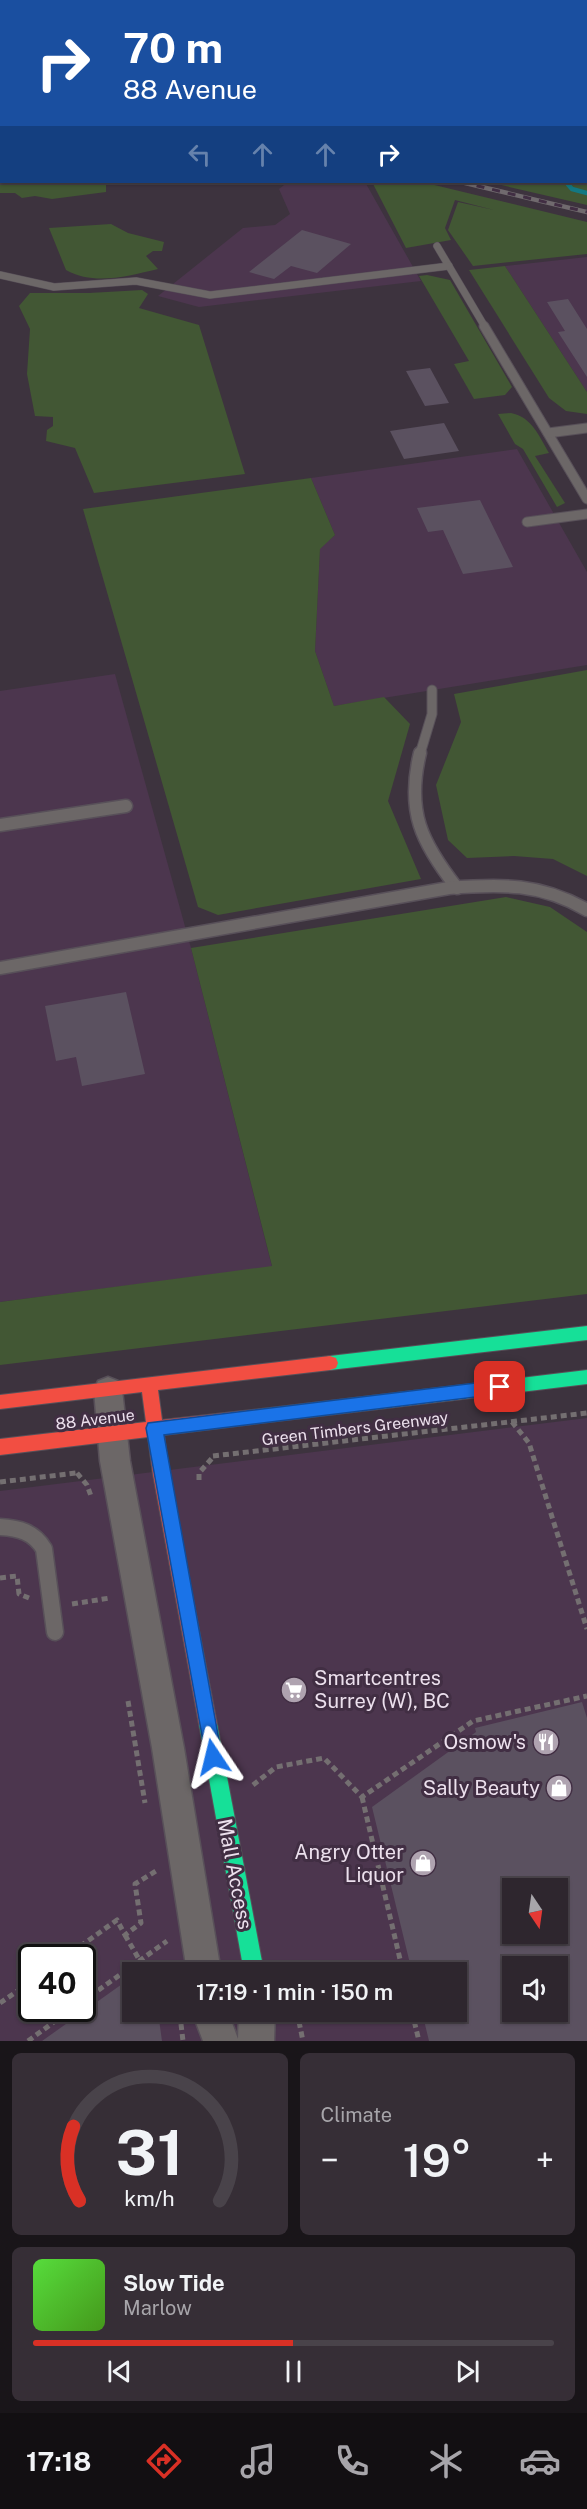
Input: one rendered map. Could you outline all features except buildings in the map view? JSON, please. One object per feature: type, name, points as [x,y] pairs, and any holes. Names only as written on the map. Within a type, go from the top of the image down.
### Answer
[{"type":"main road","name":"88 Avenue","points":[[0,1402],[587,1333]]},
{"type":"main road","name":"88 Avenue","points":[[0,1448],[587,1377]]},
{"type":"main road","name":"Mall Access","points":[[149,1385],[154,1428],[252,1962]]},
{"type":"street","points":[[108,1390],[115,1461],[177,1803],[202,1962]]},
{"type":"street","points":[[214,2022],[221,2041]]},
{"type":"street","points":[[256,2041],[257,2022]]},
{"type":"lane","points":[[437,246],[585,493]]},
{"type":"lane","points":[[0,274],[54,287],[136,281],[210,295],[449,266]]},
{"type":"lane","points":[[548,433],[587,428]]},
{"type":"lane","points":[[527,522],[587,514]]},
{"type":"lane","points":[[432,690],[435,710],[421,746],[412,783],[415,816],[435,862],[457,888]]},
{"type":"lane","points":[[0,825],[126,806]]},
{"type":"lane","points":[[0,968],[457,888],[518,884],[570,898],[587,910]]},
{"type":"lane","points":[[0,1527],[29,1532],[39,1539],[44,1548],[55,1632]]},
{"type":"path","name":"Green Timbers Greenway","points":[[206,1455],[214,1456],[587,1413]]},
{"type":"path","points":[[511,1422],[522,1432],[529,1443],[587,1629]]},
{"type":"path","points":[[0,1482],[79,1471],[92,1498]]},
{"type":"path","points":[[108,1587],[112,1609]]},
{"type":"path","points":[[362,1797],[473,1721],[587,1696]]},
{"type":"path","points":[[127,1697],[146,1810],[177,1803]]},
{"type":"path","points":[[220,1793],[251,1786],[276,1767],[324,1758],[362,1797],[401,1962]]},
{"type":"path","points":[[154,1861],[158,1883]]},
{"type":"path","points":[[125,1935],[141,1923],[135,1884],[156,1871]]},
{"type":"path","points":[[84,1944],[117,1920],[140,1961]]},
{"type":"path","points":[[165,1929],[169,1951]]},
{"type":"path","points":[[96,1992],[167,1941]]},
{"type":"path","points":[[0,2003],[18,1992]]},
{"type":"path","points":[[28,2041],[55,2022]]},
{"type":"path","points":[[299,2022],[303,2041]]},
{"type":"path","points":[[414,2022],[419,2041]]},
{"type":"shaded area","points":[[287,183],[366,183],[421,281],[199,307],[158,296],[243,228],[275,225],[290,214],[279,189]]},
{"type":"shaded area","points":[[587,257],[587,392],[505,266]]},
{"type":"shaded area","points":[[517,449],[587,572],[587,665],[334,706],[315,651],[320,548],[335,535],[311,478]]},
{"type":"shaded area","points":[[115,674],[191,948],[272,1267],[0,1302],[0,691]]},
{"type":"shaded area","name":"Smartcentres Surrey (W), BC","points":[[587,1418],[587,2041],[0,2041],[0,1491]]},
{"type":"green space","points":[[0,183],[106,183],[106,192],[52,199],[35,196],[22,198],[15,193],[0,193]]},
{"type":"green space","points":[[373,183],[426,183],[587,222],[587,254],[473,266],[448,230],[458,202],[494,210],[455,200],[445,228],[451,240],[406,248]]},
{"type":"green space","points":[[492,183],[587,183],[587,205]]},
{"type":"green space","points":[[111,224],[128,233],[164,242],[162,251],[153,251],[146,256],[158,269],[123,277],[100,279],[88,278],[66,270],[49,228]]},
{"type":"green space","points":[[505,266],[587,392],[587,414],[566,411],[549,398],[469,270]]},
{"type":"green space","points":[[427,275],[450,280],[512,387],[505,395],[474,399],[454,364],[469,361],[419,276]]},
{"type":"green space","points":[[142,290],[148,294],[139,308],[199,325],[245,474],[94,493],[75,448],[46,441],[47,430],[53,426],[53,417],[35,416],[27,374],[30,329],[19,306],[30,293]]},
{"type":"green space","points":[[511,413],[530,423],[538,434],[549,453],[535,456],[565,503],[557,507],[523,449],[515,444],[498,414]]},
{"type":"green space","points":[[311,478],[335,535],[320,549],[315,651],[334,706],[384,697],[410,724],[388,801],[421,879],[218,915],[198,907],[83,509]]},
{"type":"green space","points":[[587,670],[587,876],[553,859],[514,856],[467,858],[448,840],[436,785],[461,722],[454,694]]},
{"type":"green space","points":[[506,897],[550,907],[587,932],[587,1294],[0,1365],[0,1302],[272,1266],[191,948]]},
{"type":"waterway","points":[[567,183],[572,189],[587,193]]},
{"type":"railway","points":[[465,183],[587,212]]},
{"type":"traffic: fast","points":[[330,1363],[587,1333]]},
{"type":"traffic: fast","points":[[488,1389],[587,1377]]},
{"type":"traffic: fast","points":[[208,1724],[252,1962]]},
{"type":"traffic: slow","points":[[261,1416],[488,1389]]},
{"type":"traffic: jam","points":[[0,1402],[330,1363]]},
{"type":"traffic: jam","points":[[149,1385],[161,1474],[208,1724]]},
{"type":"traffic: jam","points":[[0,1447],[261,1416]]},
{"type":"place","name":"Smartcentres Surrey (W), BC","points":[[294,1690]]},
{"type":"place","name":"Osmow's","points":[[546,1742]]},
{"type":"place","name":"Sally Beauty","points":[[559,1788]]},
{"type":"place","name":"Angry Otter Liquor","points":[[423,1863]]},
{"type":"route","points":[[213,1757],[154,1428],[500,1387]]}]
